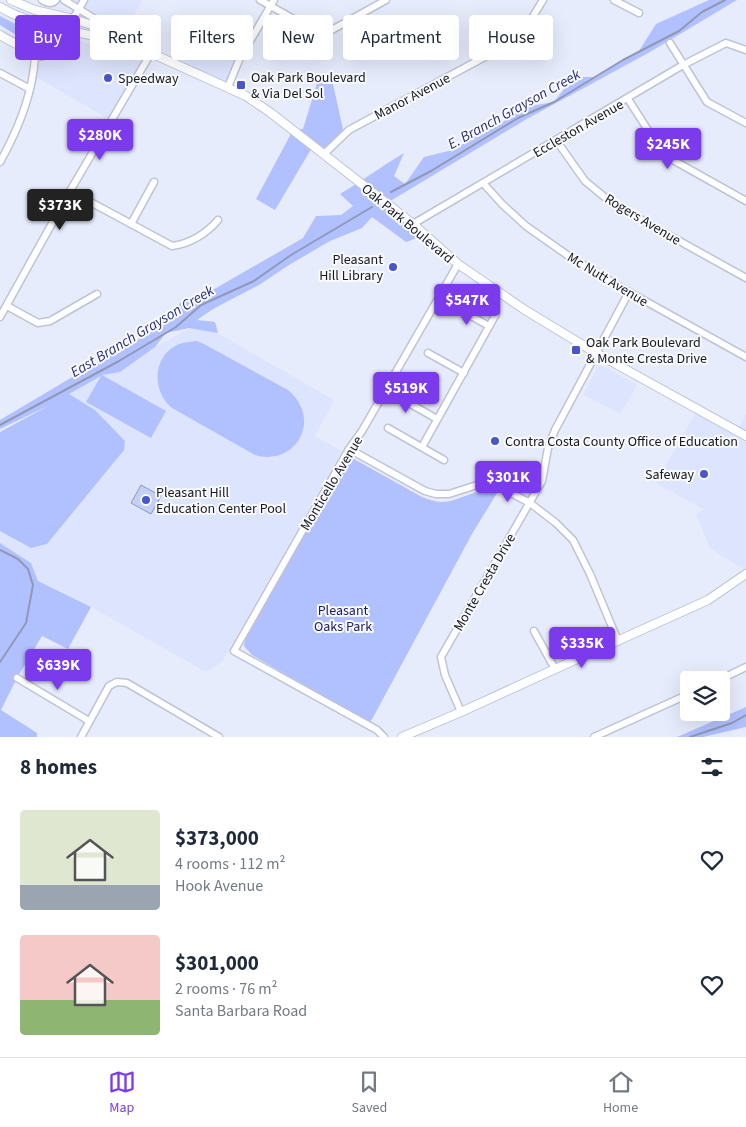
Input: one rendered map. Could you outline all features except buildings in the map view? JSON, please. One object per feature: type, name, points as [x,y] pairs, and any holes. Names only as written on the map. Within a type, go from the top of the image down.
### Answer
[{"type":"street","name":"Oak Park Boulevard","points":[[11,0],[35,10],[56,15]]},
{"type":"street","points":[[42,0],[48,3],[56,0]]},
{"type":"street","name":"Oak Park Boulevard","points":[[64,0],[91,15]]},
{"type":"street","points":[[76,15],[84,0]]},
{"type":"street","points":[[260,0],[272,3],[313,30],[330,31],[386,0]]},
{"type":"street","name":"Manor Avenue","points":[[324,154],[349,130],[492,53],[529,23],[543,0]]},
{"type":"street","points":[[614,0],[639,13]]},
{"type":"street","points":[[228,87],[239,60],[272,3]]},
{"type":"street","name":"Oak Park Boulevard","points":[[0,6],[16,15]]},
{"type":"street","points":[[0,35],[14,43]]},
{"type":"street","points":[[670,43],[707,102],[746,123]]},
{"type":"street","name":"Eccleston Avenue","points":[[413,224],[683,66],[726,43],[746,50]]},
{"type":"street","name":"Oak Park Boulevard","points":[[161,57],[228,87],[256,102],[413,224],[458,264],[525,310],[596,353],[746,436]]},
{"type":"street","points":[[0,162],[13,138],[30,89],[35,60]]},
{"type":"street","points":[[0,317],[70,191],[147,60]]},
{"type":"street","points":[[0,73],[30,89]]},
{"type":"street","points":[[628,99],[664,155],[746,201]]},
{"type":"street","name":"Rogers Avenue","points":[[556,140],[585,181],[613,204],[746,278]]},
{"type":"street","points":[[131,224],[154,182]]},
{"type":"street","name":"Mc Nutt Avenue","points":[[483,183],[526,226],[570,257],[629,292],[746,356]]},
{"type":"street","points":[[70,191],[172,246],[182,245],[209,230],[218,220]]},
{"type":"street","name":"Monticello Avenue","points":[[384,737],[369,726],[234,650],[458,264]]},
{"type":"street","name":"Monte Cresta Drive","points":[[461,712],[445,675],[441,658],[542,481],[548,448],[555,430],[629,292]]},
{"type":"street","points":[[6,306],[38,323],[50,321],[97,294]]},
{"type":"street","points":[[454,307],[489,326]]},
{"type":"street","points":[[422,448],[496,314]]},
{"type":"street","points":[[428,353],[464,372]]},
{"type":"street","points":[[386,390],[437,419]]},
{"type":"street","points":[[388,428],[444,460]]},
{"type":"street","points":[[349,449],[431,493],[449,494],[486,484],[496,485],[530,503],[556,523],[573,540],[590,574],[618,641]]},
{"type":"street","points":[[402,737],[413,735],[555,668],[708,600],[746,574]]},
{"type":"street","points":[[534,631],[555,668]]},
{"type":"street","points":[[730,675],[746,667]]},
{"type":"street","points":[[17,678],[89,721]]},
{"type":"street","points":[[81,737],[109,686],[117,682],[127,683],[219,737]]},
{"type":"street","points":[[594,737],[680,698]]},
{"type":"shaded area","points":[[69,0],[142,1],[133,15],[96,15]]},
{"type":"shaded area","points":[[80,41],[90,44],[90,60],[139,60],[147,67],[114,122],[34,76],[36,63],[45,60],[80,60]]},
{"type":"shaded area","points":[[171,56],[171,60],[239,60],[228,87],[168,61]]},
{"type":"shaded area","points":[[200,323],[334,400],[315,436],[342,451],[222,662],[206,672],[91,607],[38,581],[31,563],[0,543],[0,432]]},
{"type":"shaded area","points":[[599,366],[603,366],[637,385],[620,414],[583,394]]},
{"type":"shaded area","points":[[698,409],[737,431],[746,414],[746,571],[710,548],[696,514],[704,510],[656,483]]},
{"type":"shaded area","name":"Pleasant Hill Education Center Pool","points":[[141,485],[161,496],[151,514],[131,503]]},
{"type":"green space","points":[[709,0],[737,0],[650,52],[525,120],[387,203],[425,235],[406,242],[372,217],[362,228],[330,241],[259,285],[213,309],[197,320],[215,322],[218,333],[189,328],[166,333],[155,347],[120,372],[102,375],[166,411],[151,438],[86,402],[101,376],[69,394],[95,410],[125,441],[124,450],[47,544],[31,548],[0,531],[0,432],[50,405],[0,429],[0,420],[101,360],[170,322],[180,303],[187,299],[204,295],[303,238],[316,216],[341,215],[353,206],[340,194],[404,153],[394,176],[405,184],[424,157],[457,149],[482,126],[502,123],[518,108],[554,102],[573,77],[597,77],[639,51],[656,24]]},
{"type":"green space","points":[[0,16],[15,24],[15,34],[0,25]]},
{"type":"green space","points":[[317,83],[333,84],[344,134],[324,154],[313,146],[275,210],[256,199],[293,130],[303,129]]},
{"type":"green space","points":[[197,341],[288,390],[298,402],[303,414],[304,426],[300,438],[293,447],[282,454],[270,457],[255,455],[172,408],[165,401],[158,384],[159,366],[163,358],[169,350],[177,345]]},
{"type":"green space","name":"Pleasant Oaks Park","points":[[348,458],[354,459],[422,497],[434,501],[449,501],[483,491],[497,493],[472,534],[370,723],[252,655],[244,646],[245,639]]},
{"type":"green space","points":[[0,543],[31,563],[38,581],[91,607],[68,649],[42,636],[17,678],[1,710],[37,733],[37,737],[0,737]]},
{"type":"green space","points":[[746,707],[746,727],[703,737],[677,737],[714,721],[730,721],[730,714]]},
{"type":"waterway","name":"E. Branch Grayson Creek","points":[[391,192],[431,171],[518,118],[554,102],[623,60],[679,31],[702,12],[725,0]]},
{"type":"waterway","name":"East Branch Grayson Creek","points":[[0,425],[119,361],[176,327],[201,305],[254,281],[291,255],[372,207]]},
{"type":"waterway","name":"East Branch Grayson Creek","points":[[0,550],[18,559],[28,569],[33,585],[26,623],[0,662]]},
{"type":"waterway","points":[[690,737],[732,723],[746,715]]},
{"type":"place","name":"Speedway","points":[[108,78]]},
{"type":"place","name":"Oak Park Boulevard & Via Del Sol","points":[[241,85]]},
{"type":"place","name":"Pleasant Hill Library","points":[[393,267]]},
{"type":"place","name":"Oak Park Boulevard & Monte Cresta Drive","points":[[576,350]]},
{"type":"place","name":"Contra Costa County Office of Education","points":[[495,441]]},
{"type":"place","name":"Safeway","points":[[704,474]]},
{"type":"place","name":"Pleasant Hill Education Center Pool","points":[[146,500]]}]
